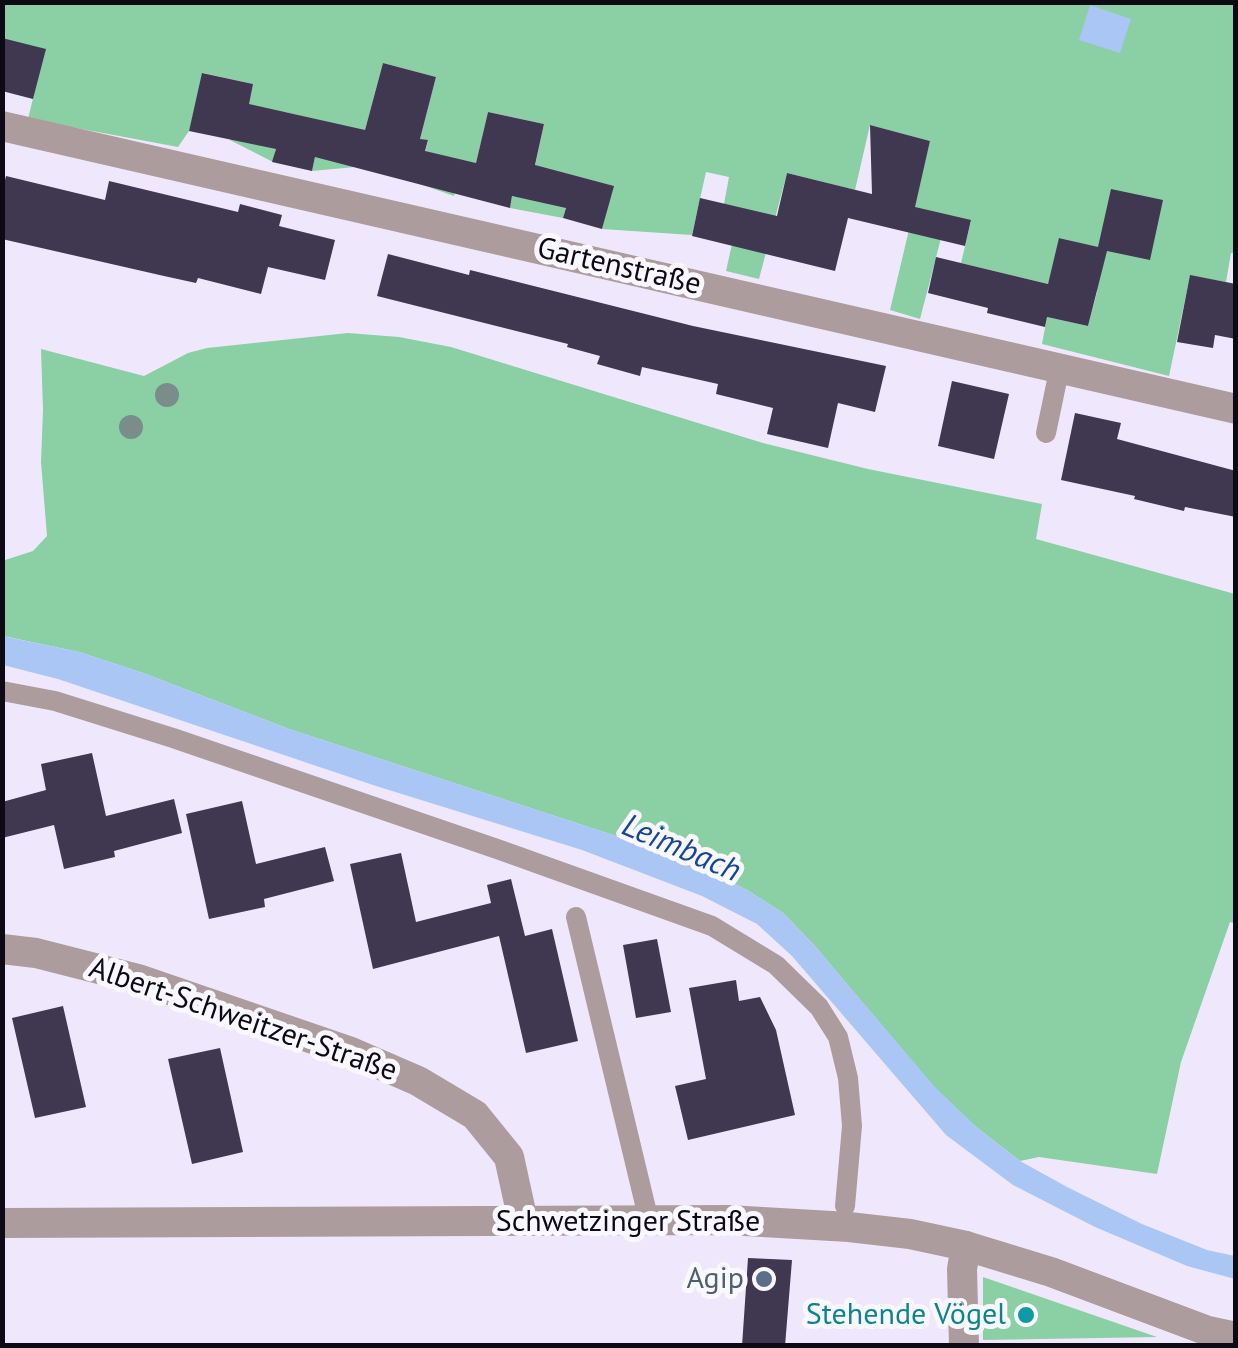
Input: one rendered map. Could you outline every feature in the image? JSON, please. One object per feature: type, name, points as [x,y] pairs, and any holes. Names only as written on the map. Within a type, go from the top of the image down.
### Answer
[{"type":"street","name":"Gartenstraße","points":[[2,126],[1236,409]]},
{"type":"street","name":"Albert-Schweitzer-Straße","points":[[2,949],[36,953],[138,979],[352,1052],[418,1081],[475,1116],[509,1157],[523,1222]]},
{"type":"street","name":"Schwetzinger Straße","points":[[2,1223],[728,1220],[849,1226],[966,1246],[1050,1272],[1208,1332],[1236,1337]]},
{"type":"street","points":[[964,1346],[962,1269],[966,1246]]},
{"type":"lane","points":[[1046,433],[1060,366]]},
{"type":"lane","points":[[2,690],[55,701],[173,738],[712,926],[776,965],[819,1007],[838,1037],[848,1078],[852,1126],[846,1206]]},
{"type":"lane","points":[[576,917],[649,1222]]},
{"type":"green space","points":[[3,2],[1235,3],[1235,253],[1231,253],[1226,282],[1190,276],[1169,376],[1042,344],[1047,317],[1088,326],[1097,292],[1091,246],[1060,238],[1048,284],[961,263],[971,221],[947,215],[920,319],[890,310],[930,141],[870,125],[855,190],[787,173],[759,279],[726,271],[740,208],[724,204],[729,177],[706,172],[692,235],[602,229],[613,186],[575,176],[563,218],[510,208],[512,196],[528,199],[544,124],[488,112],[476,163],[462,160],[454,196],[417,183],[428,141],[420,139],[436,77],[383,63],[355,167],[312,171],[323,121],[284,112],[273,162],[230,140],[236,114],[253,84],[203,73],[189,131],[178,147],[28,119],[45,49],[3,43]]},
{"type":"green space","points":[[348,333],[451,347],[763,443],[1042,504],[1036,539],[1235,594],[1235,923],[1230,922],[1181,1062],[1157,1174],[1039,1157],[1020,1161],[934,1087],[783,913],[747,890],[674,855],[289,729],[79,652],[3,636],[2,561],[33,551],[47,536],[41,462],[41,349],[144,376],[188,353],[207,348]]},
{"type":"green space","points":[[983,1277],[1157,1337],[983,1340]]},
{"type":"water","points":[[1090,5],[1131,19],[1120,53],[1079,40]]},
{"type":"water","points":[[2,636],[79,652],[143,673],[289,729],[674,855],[747,890],[783,913],[814,945],[934,1086],[976,1127],[1020,1161],[1069,1188],[1142,1224],[1207,1250],[1235,1256],[1235,1279],[1187,1266],[1095,1227],[1013,1185],[946,1135],[792,956],[757,924],[702,896],[582,850],[376,786],[58,679],[3,665]]},
{"type":"building","points":[[2,38],[46,49],[33,99],[2,91]]},
{"type":"building","points":[[383,63],[436,77],[420,139],[428,140],[425,151],[476,163],[488,112],[544,124],[535,165],[614,186],[602,229],[563,218],[566,208],[512,196],[510,208],[315,157],[312,171],[272,162],[276,149],[189,131],[202,73],[253,84],[249,104],[365,130]]},
{"type":"building","points":[[870,125],[930,141],[915,207],[971,220],[965,246],[848,218],[835,271],[692,236],[700,198],[777,216],[787,173],[872,194]]},
{"type":"building","points":[[6,176],[105,200],[109,181],[238,212],[240,204],[282,215],[279,226],[335,240],[325,280],[268,267],[261,294],[2,239]]},
{"type":"building","points":[[1111,189],[1163,200],[1150,260],[1107,251],[1088,326],[1047,317],[1045,327],[928,293],[936,257],[1048,284],[1059,238],[1098,247]]},
{"type":"building","points":[[388,254],[469,275],[470,270],[693,326],[886,366],[875,412],[838,403],[828,448],[767,434],[773,408],[716,394],[718,384],[642,367],[640,376],[597,364],[600,356],[567,347],[568,344],[377,296]]},
{"type":"building","points":[[1190,275],[1236,284],[1236,339],[1215,335],[1213,348],[1177,342]]},
{"type":"building","points":[[952,381],[1009,394],[994,459],[938,446]]},
{"type":"building","points":[[1075,413],[1121,423],[1117,439],[1236,471],[1236,517],[1185,507],[1184,511],[1061,480]]},
{"type":"building","points":[[92,753],[106,816],[174,799],[182,833],[114,851],[115,857],[64,869],[54,825],[2,838],[2,802],[46,790],[41,764]]},
{"type":"building","points":[[242,801],[256,864],[325,847],[334,881],[264,899],[265,907],[209,919],[186,814]]},
{"type":"building","points":[[401,853],[416,922],[491,903],[487,885],[511,879],[525,936],[552,929],[578,1041],[526,1053],[499,936],[373,969],[350,864]]},
{"type":"building","points":[[657,939],[671,1012],[636,1018],[623,945]]},
{"type":"building","points":[[736,980],[739,1001],[760,997],[776,1030],[795,1115],[688,1140],[675,1086],[706,1079],[689,988]]},
{"type":"building","points":[[63,1006],[86,1107],[35,1118],[12,1018]]},
{"type":"building","points":[[220,1048],[243,1152],[192,1164],[168,1059]]},
{"type":"building","points":[[748,1258],[792,1260],[785,1346],[742,1346]]},
{"type":"place","name":"Agip","points":[[764,1279]]},
{"type":"place","name":"Stehende Vögel","points":[[1026,1315]]},
{"type":"water label","name":"Leimbach","points":[[681,849]]}]
